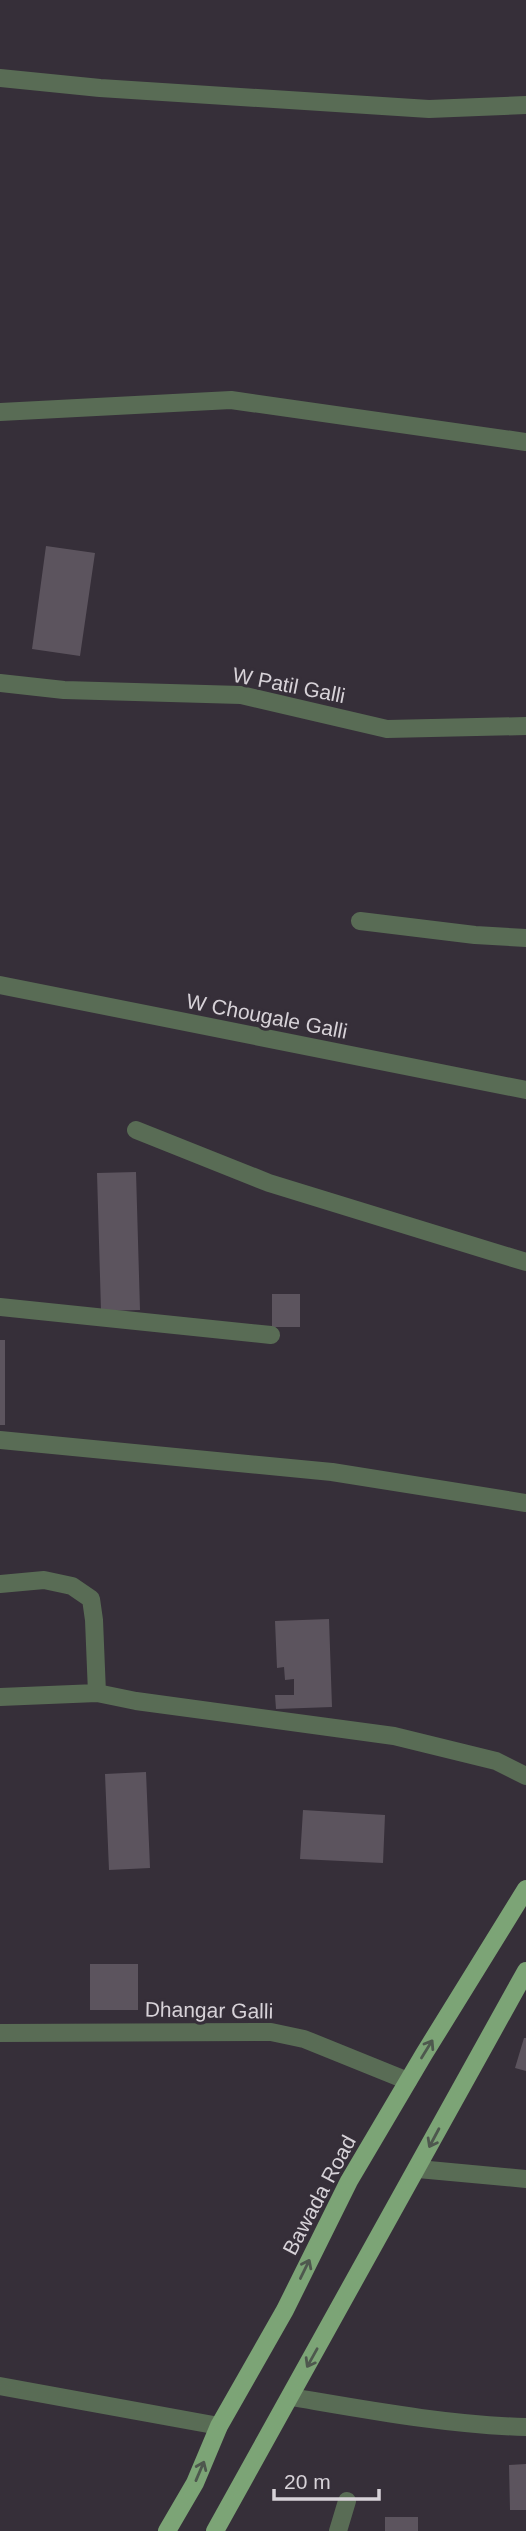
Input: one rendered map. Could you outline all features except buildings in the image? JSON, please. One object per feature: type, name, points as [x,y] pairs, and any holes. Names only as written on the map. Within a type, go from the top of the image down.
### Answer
[{"type":"main road","name":"Bawada Road","points":[[167,2531],[195,2483],[219,2426],[285,2310],[349,2181],[526,1889]]},
{"type":"main road","points":[[215,2531],[526,1971]]},
{"type":"street","points":[[0,78],[100,88],[429,108],[526,105]]},
{"type":"street","points":[[0,412],[231,401],[526,442]]},
{"type":"street","name":"W Patil Galli","points":[[0,683],[64,690],[241,695],[387,729],[526,726]]},
{"type":"street","points":[[360,921],[475,935],[526,938]]},
{"type":"street","name":"W Chougale Galli","points":[[0,985],[526,1090]]},
{"type":"street","points":[[136,1130],[269,1183],[526,1262]]},
{"type":"street","points":[[0,1307],[271,1335]]},
{"type":"street","points":[[0,1440],[332,1472],[526,1503]]},
{"type":"street","points":[[0,1584],[44,1580],[72,1586],[91,1599],[97,1693]]},
{"type":"street","points":[[0,1697],[97,1693],[149,1703],[394,1736],[496,1761],[526,1776]]},
{"type":"street","name":"Dhangar Galli","points":[[0,2033],[271,2032],[304,2039],[408,2081]]},
{"type":"street","points":[[418,2169],[526,2179]]},
{"type":"street","points":[[0,2386],[219,2426]]},
{"type":"street","points":[[291,2397],[375,2411],[526,2427]]},
{"type":"street","points":[[338,2531],[346,2501]]}]
